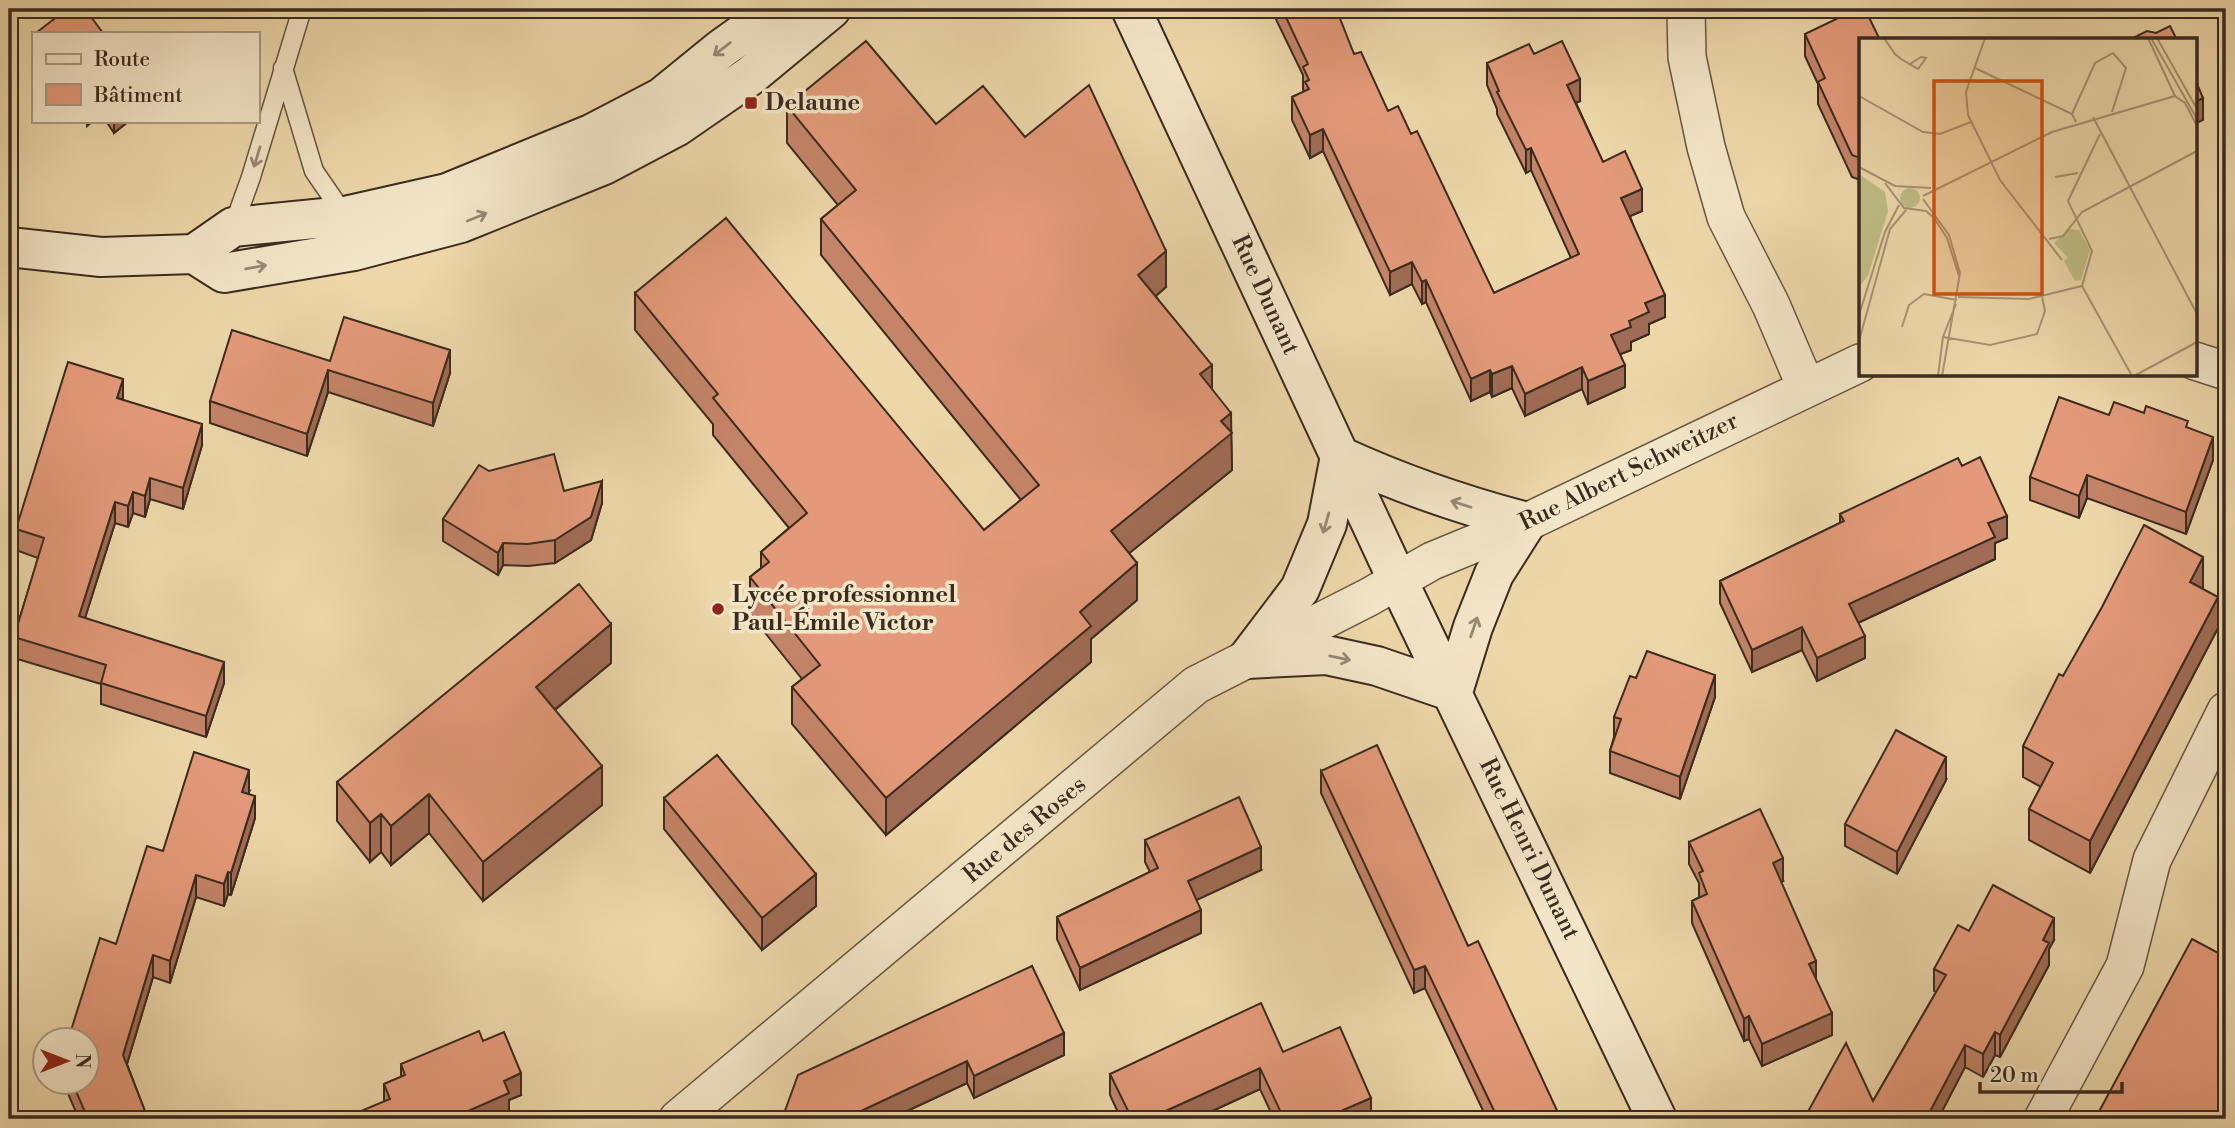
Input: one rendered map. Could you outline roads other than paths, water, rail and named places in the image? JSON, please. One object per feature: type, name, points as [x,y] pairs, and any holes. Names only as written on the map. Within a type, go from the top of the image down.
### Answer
[{"type":"street","points":[[9,247],[101,257],[194,254],[233,227],[345,216],[447,193],[591,134],[662,97],[721,49],[777,9]]},
{"type":"street","name":"Rue Dunant","points":[[1131,9],[1398,581]]},
{"type":"street","points":[[1686,9],[1687,57],[1706,148],[1726,217],[1771,305],[1806,387]]},
{"type":"street","points":[[194,254],[224,273],[354,251],[461,223],[619,158],[676,127],[750,76],[824,15]]},
{"type":"street","points":[[2196,361],[2226,371]]},
{"type":"street","name":"Rue Albert Schweitzer","points":[[1398,581],[1433,561],[1527,522],[1859,363]]},
{"type":"street","points":[[1340,456],[1396,482],[1527,522],[1494,574],[1453,692],[1377,666],[1326,655],[1247,659],[1300,589],[1327,524],[1340,456]]},
{"type":"street","name":"Rue des Roses","points":[[678,1119],[1196,685],[1398,581]]},
{"type":"street","name":"Rue Henri Dunant","points":[[1398,581],[1657,1119]]},
{"type":"street","points":[[2043,1119],[2125,966],[2151,860],[2226,711]]},
{"type":"lane","points":[[233,227],[302,9]]},
{"type":"lane","points":[[284,68],[314,171],[345,216]]},
{"type":"place","name":"Delaune","points":[[751,103]]},
{"type":"place","name":"Lycée professionnel Paul-Émile Victor","points":[[718,609]]}]
